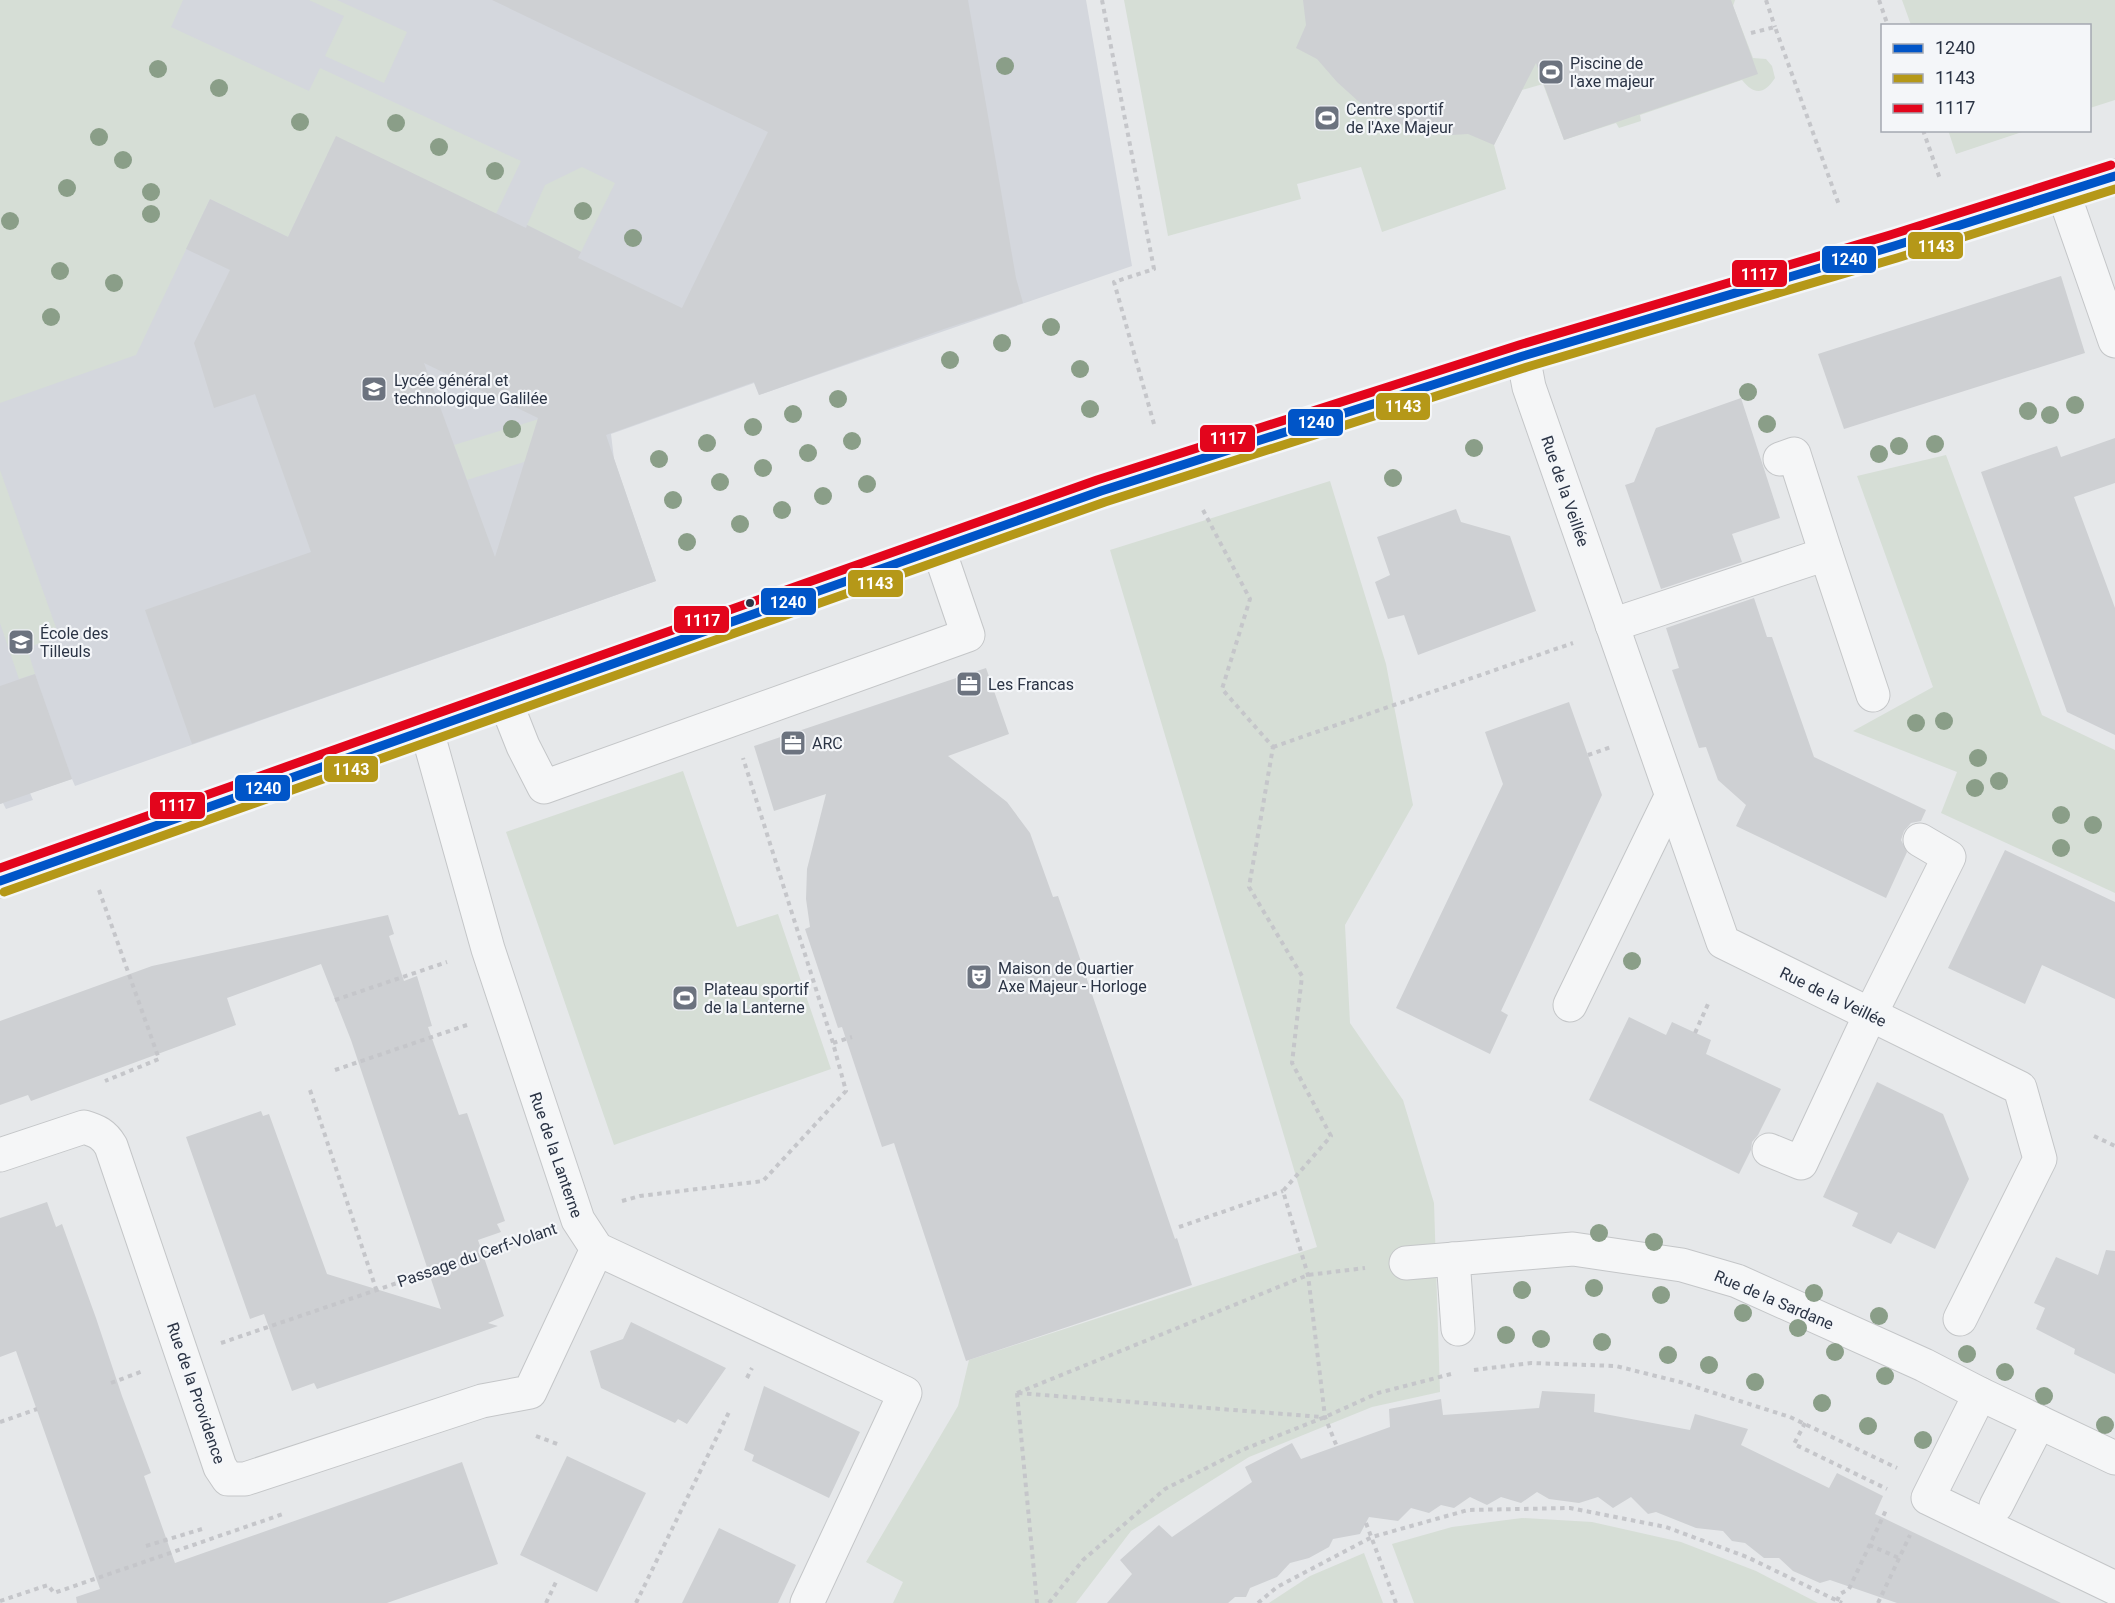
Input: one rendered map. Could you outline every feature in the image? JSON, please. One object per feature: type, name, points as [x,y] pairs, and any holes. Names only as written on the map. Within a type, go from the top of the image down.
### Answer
[{"type":"street","points":[[0,881],[1101,491],[1524,356],[1894,246],[2115,176]]},
{"type":"street","points":[[2063,192],[2115,341]]},
{"type":"street","name":"Rue de la Veillée","points":[[1524,356],[1529,387],[1723,942],[2020,1088],[2040,1159],[1960,1319]]},
{"type":"street","points":[[1780,459],[1794,454],[1873,695]]},
{"type":"street","points":[[506,703],[523,746],[544,787],[728,722],[968,635],[939,550]]},
{"type":"street","points":[[1612,625],[1826,554]]},
{"type":"street","name":"Rue de la Lanterne","points":[[427,731],[507,1011],[578,1220],[597,1249]]},
{"type":"street","points":[[1570,1005],[1671,797]]},
{"type":"street","points":[[1769,1150],[1801,1162],[1870,1015],[1957,862],[1920,840]]},
{"type":"street","name":"Rue de la Providence","points":[[0,1155],[84,1127],[97,1131],[105,1137],[111,1146],[220,1467],[228,1479],[245,1479],[482,1401],[530,1392],[597,1249]]},
{"type":"street","points":[[597,1249],[905,1393],[807,1603]]},
{"type":"street","name":"Rue de la Sardane","points":[[1407,1263],[1573,1249],[1682,1265],[1737,1281],[1924,1365],[2115,1458]]},
{"type":"street","points":[[1453,1259],[1458,1329]]},
{"type":"street","points":[[1980,1394],[1928,1498],[2115,1588]]},
{"type":"street","points":[[1996,1506],[2039,1422]]},
{"type":"path","points":[[1102,0],[1154,269],[1114,282],[1154,424]]},
{"type":"path","points":[[1766,0],[1839,205]]},
{"type":"path","points":[[1879,0],[1887,24]]},
{"type":"path","points":[[1751,33],[1775,27]]},
{"type":"path","points":[[1924,132],[1940,178]]},
{"type":"path","points":[[1203,510],[1250,599],[1222,689],[1273,747]]},
{"type":"path","points":[[1273,747],[1577,642]]},
{"type":"path","points":[[622,1201],[640,1196],[763,1181],[846,1091],[741,750],[728,722]]},
{"type":"path","points":[[1179,1227],[1283,1191],[1332,1136],[1292,1063],[1302,976],[1249,887],[1273,747]]},
{"type":"path","points":[[1588,755],[1612,747]]},
{"type":"path","points":[[86,852],[159,1059],[105,1080]]},
{"type":"path","points":[[334,1000],[488,949]]},
{"type":"path","points":[[1695,1032],[1707,1004]]},
{"type":"path","points":[[335,1070],[507,1011]]},
{"type":"path","points":[[833,1043],[852,1037]]},
{"type":"path","name":"Passage du Cerf-Volant","points":[[310,1090],[376,1289]]},
{"type":"path","points":[[2094,1136],[2115,1146]]},
{"type":"path","points":[[1283,1191],[1308,1275],[1325,1417],[1337,1447]]},
{"type":"path","name":"Passage du Cerf-Volant","points":[[216,1344],[578,1220]]},
{"type":"path","points":[[1017,1393],[1308,1275],[1407,1263]]},
{"type":"path","points":[[1467,1371],[1531,1363],[1616,1366],[1680,1382],[1804,1423],[1924,1482],[1928,1498],[1878,1603]]},
{"type":"path","points":[[111,1383],[152,1367]]},
{"type":"path","points":[[1049,1603],[1083,1560],[1165,1490],[1242,1450],[1378,1393],[1456,1372]]},
{"type":"path","points":[[1017,1393],[1325,1417]]},
{"type":"path","points":[[1017,1393],[1037,1603]]},
{"type":"path","points":[[0,1422],[36,1409]]},
{"type":"path","points":[[636,1603],[730,1410]]},
{"type":"path","points":[[1804,1423],[1794,1444],[1894,1493]]},
{"type":"path","points":[[528,1433],[560,1445]]},
{"type":"path","points":[[1258,1603],[1277,1587],[1372,1537],[1468,1510],[1570,1508],[1666,1527],[1747,1557],[1840,1602],[1840,1594],[1849,1589],[1890,1503]]},
{"type":"path","points":[[0,1601],[48,1585],[54,1593],[286,1513]]},
{"type":"path","points":[[1366,1523],[1396,1603]]},
{"type":"path","points":[[146,1546],[201,1529]]},
{"type":"path","points":[[1869,1545],[1899,1559]]},
{"type":"path","points":[[546,1603],[556,1582]]},
{"type":"shaded area","name":"Lycée général et technologique Galilée","points":[[0,0],[1086,0],[1132,266],[759,395],[754,383],[611,434],[614,459],[656,581],[75,786],[72,779],[30,793],[33,800],[6,809],[3,803],[0,804]]},
{"type":"shaded area","points":[[0,0],[183,0],[171,27],[309,91],[320,68],[521,161],[496,214],[336,137],[288,237],[210,199],[136,355],[0,403]]},
{"type":"shaded area","points":[[309,0],[337,0],[407,32],[384,83],[325,56],[344,16]]},
{"type":"shaded area","name":"Centre sportif de l'Axe Majeur","points":[[1124,0],[1735,0],[1733,6],[1753,58],[1766,59],[1772,66],[1775,78],[1763,90],[1755,90],[1742,80],[1640,115],[1641,121],[1619,128],[1616,123],[1564,140],[1543,84],[1522,90],[1494,145],[1506,189],[1382,232],[1361,167],[1297,184],[1301,199],[1168,236]]},
{"type":"shaded area","points":[[1902,0],[2115,0],[2115,100],[2091,108],[2091,24],[1911,24]]},
{"type":"shaded area","points":[[1949,132],[2022,132],[1956,154]]},
{"type":"shaded area","points":[[582,167],[615,183],[581,252],[527,225],[545,185]]},
{"type":"shaded area","points":[[539,419],[588,442],[467,480],[454,445]]},
{"type":"shaded area","points":[[1946,455],[2042,715],[2115,750],[2115,893],[1941,813],[1957,772],[1853,731],[1933,687],[1857,476]]},
{"type":"shaded area","points":[[0,470],[59,636],[27,648],[35,674],[19,679],[0,623]]},
{"type":"shaded area","points":[[1330,481],[1386,664],[1413,805],[1345,925],[1350,1023],[1403,1100],[1434,1203],[1440,1392],[1372,1407],[1249,1457],[1131,1531],[1076,1603],[893,1603],[903,1582],[866,1562],[958,1406],[969,1360],[1317,1247],[1110,550]]},
{"type":"shaded area","name":"Plateau sportif de la Lanterne","points":[[683,771],[737,927],[778,914],[831,1069],[614,1145],[506,832]]},
{"type":"shaded area","points":[[1522,1518],[1592,1522],[1681,1542],[1756,1571],[1818,1603],[1414,1603],[1392,1544],[1452,1527]]},
{"type":"shaded area","points":[[1364,1553],[1383,1603],[1269,1603],[1310,1576]]},
{"type":"building","points":[[492,0],[968,0],[1016,278],[1023,303],[759,395],[754,382],[606,435],[656,581],[192,744],[145,610],[311,552],[255,394],[214,408],[194,343],[230,270],[186,249],[210,199],[288,237],[336,136],[526,228],[527,225],[581,252],[578,258],[682,308],[768,132]],"holes":[[[424,363],[538,418],[495,557]]]},
{"type":"building","name":"Piscine de l'axe majeur","points":[[1303,0],[1731,0],[1758,74],[1564,140],[1536,63],[1494,145],[1468,134],[1427,133],[1408,127],[1384,117],[1358,101],[1317,59],[1296,48],[1306,25]]},
{"type":"building","points":[[2061,276],[2085,353],[1844,429],[1818,354]]},
{"type":"building","points":[[1741,398],[1780,518],[1732,534],[1742,562],[1661,589],[1625,485],[1634,482],[1656,428]]},
{"type":"building","points":[[2115,438],[2115,483],[2074,497],[2115,608],[2115,735],[2067,712],[1981,472],[2057,446],[2061,457]]},
{"type":"building","points":[[1456,509],[1461,522],[1510,536],[1536,611],[1418,655],[1404,615],[1388,619],[1375,582],[1390,575],[1377,537]]},
{"type":"building","points":[[1754,598],[1767,637],[1772,637],[1814,757],[1926,810],[1921,821],[1911,823],[1904,831],[1901,840],[1907,852],[1886,898],[1736,826],[1746,805],[1718,780],[1706,747],[1699,748],[1672,670],[1679,668],[1666,628]]},
{"type":"building","points":[[986,668],[1009,734],[948,756],[1007,802],[1030,833],[1053,897],[1058,896],[1192,1285],[966,1361],[894,1143],[882,1147],[842,1027],[838,1028],[805,929],[810,927],[806,899],[807,869],[826,794],[774,811],[754,746]]},
{"type":"building","points":[[35,674],[72,779],[0,804],[0,686]]},
{"type":"building","points":[[1569,702],[1602,795],[1501,1011],[1508,1015],[1490,1054],[1396,1008],[1503,784],[1485,732]]},
{"type":"building","points":[[2005,850],[2115,902],[2115,999],[2042,965],[2025,1004],[1948,968]]},
{"type":"building","points":[[388,915],[394,934],[389,936],[404,981],[417,976],[432,1026],[428,1027],[459,1115],[467,1113],[505,1221],[497,1224],[501,1232],[478,1240],[504,1316],[488,1323],[498,1326],[317,1389],[314,1383],[292,1391],[264,1314],[250,1319],[186,1137],[261,1111],[263,1116],[269,1114],[327,1274],[441,1309],[351,1040],[321,964],[227,998],[236,1025],[31,1101],[28,1095],[0,1105],[0,1021],[152,966]]},
{"type":"building","points":[[1629,1017],[1666,1035],[1672,1022],[1711,1040],[1706,1054],[1781,1089],[1758,1135],[1752,1142],[1751,1150],[1739,1174],[1589,1100]]},
{"type":"building","points":[[1877,1082],[1943,1114],[1969,1179],[1935,1249],[1898,1232],[1891,1244],[1852,1226],[1858,1213],[1823,1197]]},
{"type":"building","points":[[47,1202],[56,1227],[62,1224],[151,1473],[144,1476],[175,1563],[462,1462],[498,1564],[387,1603],[77,1603],[76,1597],[100,1589],[16,1351],[0,1357],[0,1218]]},
{"type":"building","points":[[2106,1250],[2115,1251],[2115,1374],[2074,1354],[2075,1349],[2036,1329],[2045,1308],[2034,1303],[2056,1257],[2098,1275]]},
{"type":"building","points":[[631,1322],[726,1368],[687,1424],[678,1419],[675,1423],[601,1388],[590,1351],[623,1339]]},
{"type":"building","points":[[764,1386],[860,1432],[829,1498],[752,1461],[754,1455],[744,1450]]},
{"type":"building","points":[[1542,1391],[1595,1394],[1594,1412],[1690,1430],[1695,1414],[1748,1429],[1741,1445],[1829,1488],[1837,1473],[1883,1496],[1875,1514],[2061,1603],[1897,1603],[1830,1580],[1820,1583],[1793,1571],[1779,1558],[1764,1558],[1745,1543],[1732,1541],[1723,1531],[1696,1528],[1656,1512],[1648,1514],[1631,1497],[1613,1508],[1598,1497],[1579,1503],[1549,1499],[1537,1492],[1521,1503],[1501,1497],[1487,1505],[1470,1497],[1454,1508],[1441,1505],[1429,1513],[1411,1508],[1398,1521],[1369,1517],[1360,1534],[1333,1539],[1329,1547],[1309,1558],[1290,1563],[1277,1577],[1250,1588],[1246,1597],[1235,1597],[1228,1603],[1107,1603],[1132,1574],[1120,1560],[1159,1525],[1172,1537],[1252,1482],[1245,1467],[1292,1443],[1301,1459],[1390,1427],[1389,1409],[1441,1399],[1443,1415],[1539,1408]]},
{"type":"building","points":[[567,1456],[646,1493],[597,1592],[520,1555]]},
{"type":"building","points":[[719,1528],[796,1565],[778,1603],[682,1603]]},
{"type":"transit line","name":"1117","points":[[0,868],[1097,480],[1519,345],[1890,235],[2111,165]]},
{"type":"transit line","name":"1240","points":[[0,881],[1101,491],[1523,356],[1894,246],[2115,176]]},
{"type":"transit line","name":"1143","points":[[4,892],[1105,502],[1527,367],[1897,258],[2115,189]]},
{"type":"place","name":"Piscine de l'axe majeur","points":[[1551,72]]},
{"type":"place","name":"Centre sportif de l'Axe Majeur","points":[[1327,118]]},
{"type":"place","name":"Lycée général et technologique Galilée","points":[[374,389]]},
{"type":"place","name":"École des Tilleuls","points":[[21,642]]},
{"type":"place","name":"Les Francas","points":[[969,684]]},
{"type":"place","name":"ARC","points":[[793,743]]},
{"type":"place","name":"Maison de Quartier Axe Majeur - Horloge","points":[[979,977]]},
{"type":"place","name":"Plateau sportif de la Lanterne","points":[[685,998]]}]
